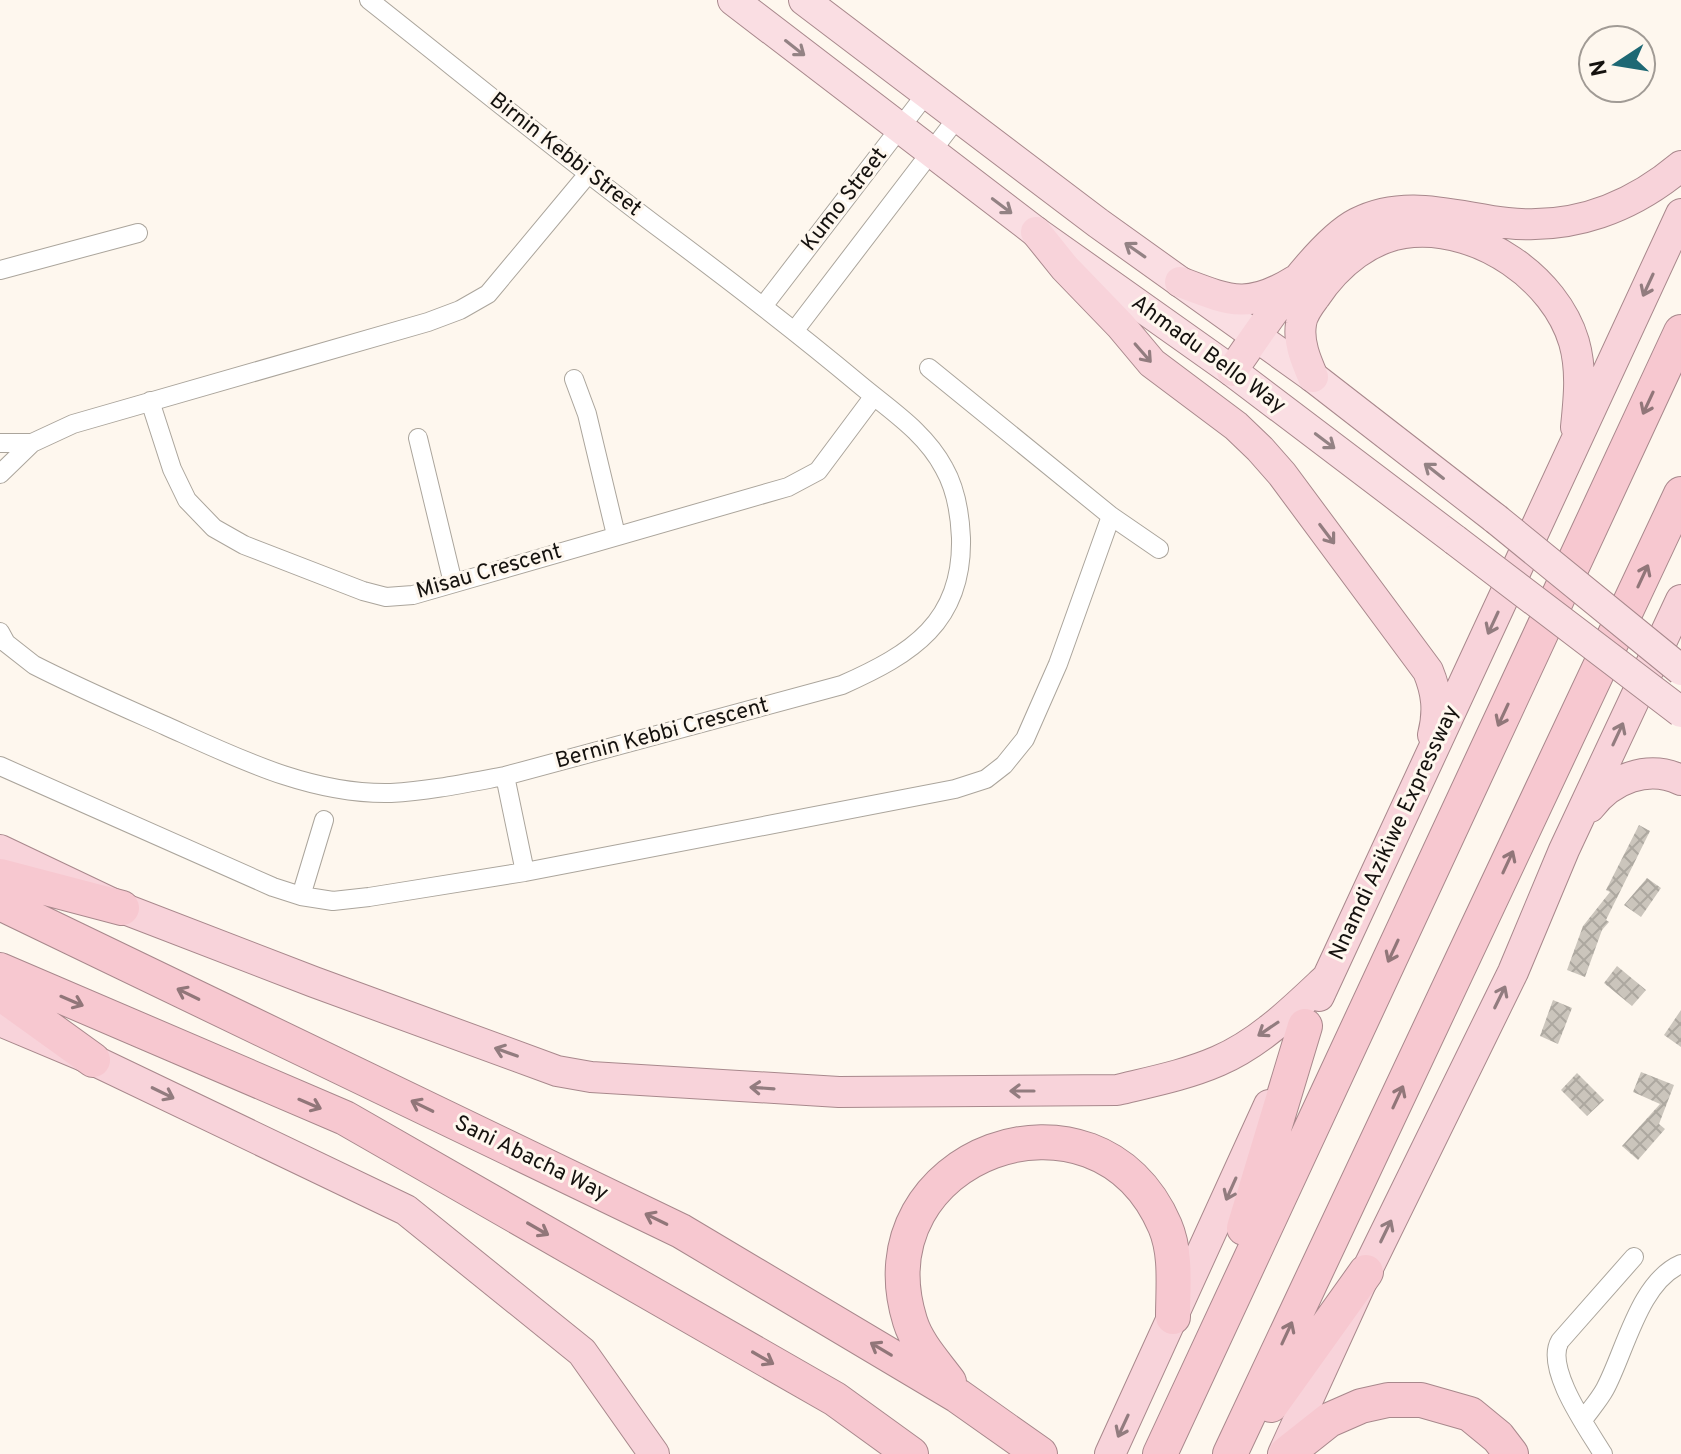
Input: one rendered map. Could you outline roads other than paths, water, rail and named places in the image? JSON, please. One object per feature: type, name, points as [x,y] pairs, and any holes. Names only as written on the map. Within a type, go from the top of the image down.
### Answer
[{"type":"highway","points":[[1232,371],[1329,243],[1356,224],[1380,214],[1405,209],[1466,215],[1505,223],[1541,225],[1566,222],[1598,215],[1626,203],[1647,192],[1681,166]]},
{"type":"highway","name":"Nnamdi Azikiwe Expressway","points":[[1110,1454],[1681,214]]},
{"type":"highway","points":[[1036,232],[1152,363],[1236,426],[1260,449],[1416,653],[1436,691],[1438,710],[1420,780]]},
{"type":"highway","points":[[1313,377],[1301,346],[1300,324],[1326,280],[1347,259],[1379,240],[1412,232],[1448,234],[1477,244],[1527,271],[1549,295],[1574,341],[1580,369],[1578,402],[1576,428],[1565,466]]},
{"type":"highway","points":[[1180,282],[1243,301],[1263,298],[1304,274]]},
{"type":"highway","points":[[1160,1454],[1681,332]]},
{"type":"highway","points":[[1233,1454],[1681,494]]},
{"type":"highway","points":[[1285,1454],[1366,1272],[1513,972],[1564,850],[1681,600]]},
{"type":"highway","points":[[1564,850],[1601,793],[1615,783],[1638,774],[1658,772],[1681,780]]},
{"type":"highway","points":[[0,850],[122,908],[314,982],[557,1071],[591,1077],[824,1091],[1117,1090],[1220,1061],[1276,1025],[1327,978]]},
{"type":"highway","points":[[0,876],[122,908]]},
{"type":"highway","name":"Sani Abacha Way","points":[[0,903],[681,1231],[958,1396],[1040,1454]]},
{"type":"highway","points":[[0,970],[345,1118],[835,1399],[911,1454]]},
{"type":"highway","points":[[0,993],[93,1060]]},
{"type":"highway","points":[[0,1021],[93,1060],[406,1210],[582,1352],[654,1454]]},
{"type":"highway","points":[[1210,1342],[1305,1026]]},
{"type":"highway","points":[[958,1396],[915,1333],[902,1276],[905,1246],[915,1218],[930,1193],[975,1156],[1015,1143],[1039,1140],[1081,1147],[1108,1159],[1138,1183],[1155,1206],[1166,1229],[1173,1259],[1173,1317]]},
{"type":"highway","points":[[1233,1454],[1366,1272]]},
{"type":"highway","points":[[1285,1454],[1329,1420],[1361,1406],[1388,1400],[1421,1400],[1470,1414],[1498,1437],[1511,1454]]},
{"type":"main road","name":"Ahmadu Bello Way","points":[[733,0],[1036,232],[1232,371],[1681,712]]},
{"type":"main road","name":"Ahmadu Bello Way","points":[[804,0],[957,118],[1313,377],[1496,519],[1681,670]]},
{"type":"street","name":"Birnin Kebbi Street","points":[[369,0],[588,174],[764,305]]},
{"type":"street","name":"Kumo Street","points":[[764,305],[926,94]]},
{"type":"street","points":[[795,330],[957,118]]},
{"type":"street","points":[[0,474],[32,443],[73,424],[428,322],[460,310],[488,294],[588,174]]},
{"type":"street","points":[[0,270],[138,233]]},
{"type":"street","name":"Bernin Kebbi Crescent","points":[[0,632],[6,643],[34,665],[231,756],[289,778],[330,788],[390,793],[449,787],[505,776],[842,685],[884,666],[916,644],[946,611],[961,566],[960,513],[945,469],[921,435],[764,305]]},
{"type":"street","points":[[929,368],[1111,516],[1159,549]]},
{"type":"street","points":[[574,379],[587,414],[616,535]]},
{"type":"street","name":"Misau Crescent","points":[[150,401],[172,469],[187,500],[214,528],[244,545],[386,597],[413,595],[788,487],[818,471],[874,396]]},
{"type":"street","points":[[418,438],[453,583]]},
{"type":"street","points":[[0,443],[32,443]]},
{"type":"street","points":[[0,766],[273,887],[301,896],[333,901],[525,872],[955,789],[986,779],[1004,765],[1025,739],[1058,664],[1111,516]]},
{"type":"street","points":[[505,776],[525,872]]},
{"type":"street","points":[[301,896],[324,820]]},
{"type":"street","points":[[1603,1454],[1555,1364],[1557,1346],[1634,1257]]},
{"type":"street","points":[[1583,1420],[1605,1390],[1636,1317],[1668,1270],[1681,1264]]}]
